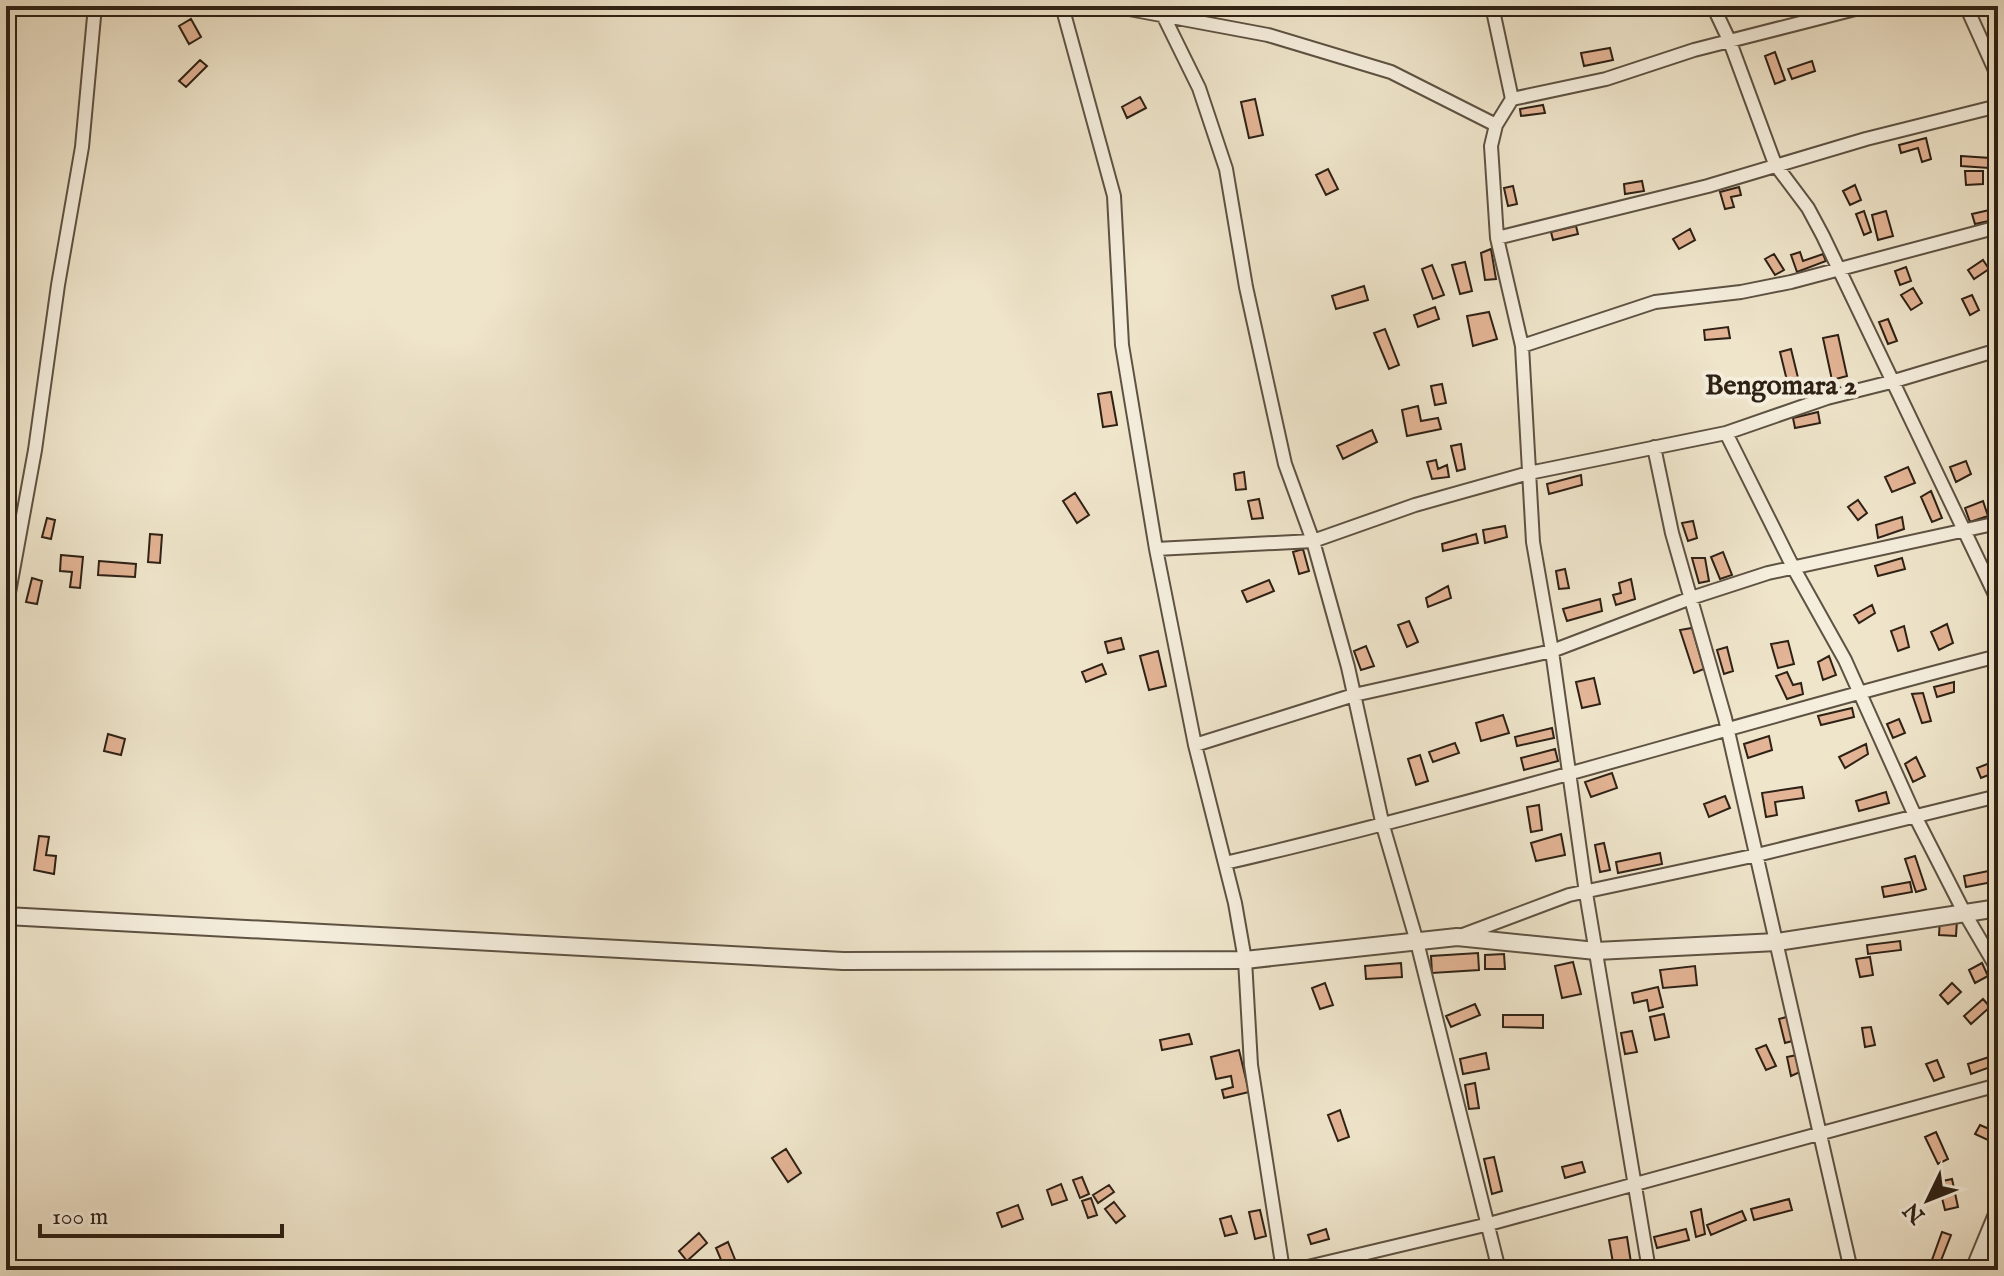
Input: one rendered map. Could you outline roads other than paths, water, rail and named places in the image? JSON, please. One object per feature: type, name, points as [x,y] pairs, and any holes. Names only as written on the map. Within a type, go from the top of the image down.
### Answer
[{"type":"street","points":[[6,609],[35,450],[58,285],[82,147],[95,6]]},
{"type":"street","points":[[1062,6],[1114,196],[1122,345],[1156,549],[1195,745],[1225,863],[1245,960],[1251,1065],[1283,1270]]},
{"type":"street","points":[[1113,6],[1162,11],[1268,35],[1391,72],[1496,125]]},
{"type":"street","points":[[1492,6],[1512,99],[1496,125],[1491,146],[1497,238],[1522,346],[1533,542],[1552,651],[1586,893],[1649,1270]]},
{"type":"street","points":[[1713,6],[1730,42],[1775,164],[1808,208],[1998,601]]},
{"type":"street","points":[[1512,99],[1606,79],[1694,50],[1867,6]]},
{"type":"street","points":[[1966,6],[1998,77]]},
{"type":"street","points":[[1162,11],[1199,88],[1226,169],[1268,394],[1285,464],[1313,541],[1354,695],[1383,826],[1417,942],[1499,1270]]},
{"type":"street","points":[[1497,238],[1708,186],[1775,164],[1946,117],[1998,106]]},
{"type":"street","points":[[1522,346],[1655,302],[1741,292],[1998,227]]},
{"type":"street","points":[[1156,549],[1313,541],[1415,505],[1529,473],[1726,433],[1827,398],[1998,350]]},
{"type":"street","points":[[1726,433],[1793,567],[1845,660],[1916,818],[1998,970]]},
{"type":"street","points":[[1654,447],[1672,533],[1728,730],[1851,1270]]},
{"type":"street","points":[[1195,745],[1354,695],[1552,651],[1691,598],[1768,573],[1998,523]]},
{"type":"street","points":[[1225,863],[1383,826],[1859,691],[1998,656]]},
{"type":"street","points":[[1457,937],[1569,895],[1757,855],[1998,796]]},
{"type":"street","points":[[6,916],[843,961],[1245,960],[1457,937],[1596,951],[1777,942],[1998,908]]},
{"type":"street","points":[[1295,1270],[1489,1224],[1998,1085]]},
{"type":"street","points":[[1974,1270],[1998,1212]]},
{"type":"district","name":"Bengomara 2","points":[[1781,384]]}]
